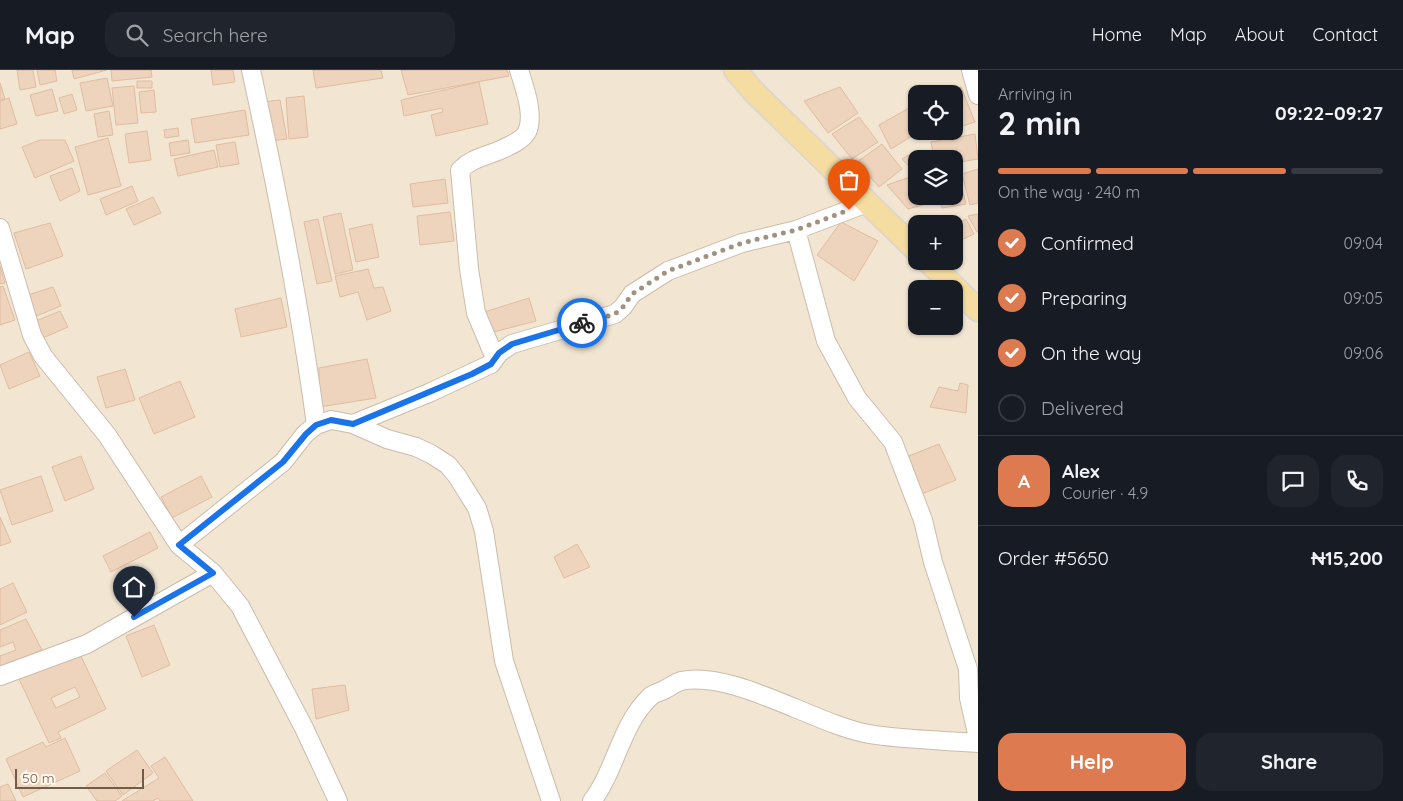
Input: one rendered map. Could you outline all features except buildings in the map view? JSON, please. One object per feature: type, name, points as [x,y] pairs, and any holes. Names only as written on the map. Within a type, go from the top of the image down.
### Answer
[{"type":"main road","points":[[735,70],[754,92],[908,242]]},
{"type":"main road","points":[[937,270],[978,310]]},
{"type":"street","points":[[251,70],[273,169],[305,342],[316,425]]},
{"type":"street","points":[[495,358],[476,313],[469,269],[460,170],[477,158],[498,151],[520,140],[527,131],[528,103],[519,70]]},
{"type":"street","points":[[971,70],[978,95]]},
{"type":"street","points":[[353,424],[472,374],[491,364],[495,358],[512,344],[615,314],[623,307],[632,294],[668,271],[742,243],[796,230],[867,203]]},
{"type":"street","points":[[0,228],[32,335],[43,356],[107,435],[179,545],[213,573],[240,606],[304,728],[338,801]]},
{"type":"street","points":[[796,230],[826,341],[857,398],[893,442],[903,464],[923,520],[933,562],[973,681],[969,698],[978,738]]},
{"type":"street","points":[[179,545],[283,462],[316,425],[331,420],[353,424],[387,439],[416,447],[437,457],[448,465],[457,476],[477,508],[484,531],[504,661],[551,801]]},
{"type":"street","points":[[0,676],[87,644],[213,573]]},
{"type":"street","points":[[592,801],[600,790],[617,751],[643,704],[652,694],[678,682],[690,680],[754,691],[837,726],[869,734],[978,743]]},
{"type":"shaded area","points":[[0,70],[978,70],[978,801],[0,801]]},
{"type":"way so far","points":[[582,323],[615,314],[623,307],[632,294],[668,271],[742,243],[796,230],[849,210]]},
{"type":"route","points":[[134,617],[213,573],[179,545],[283,462],[316,425],[331,420],[353,424],[472,374],[491,364],[499,353],[512,344],[582,323]]}]
